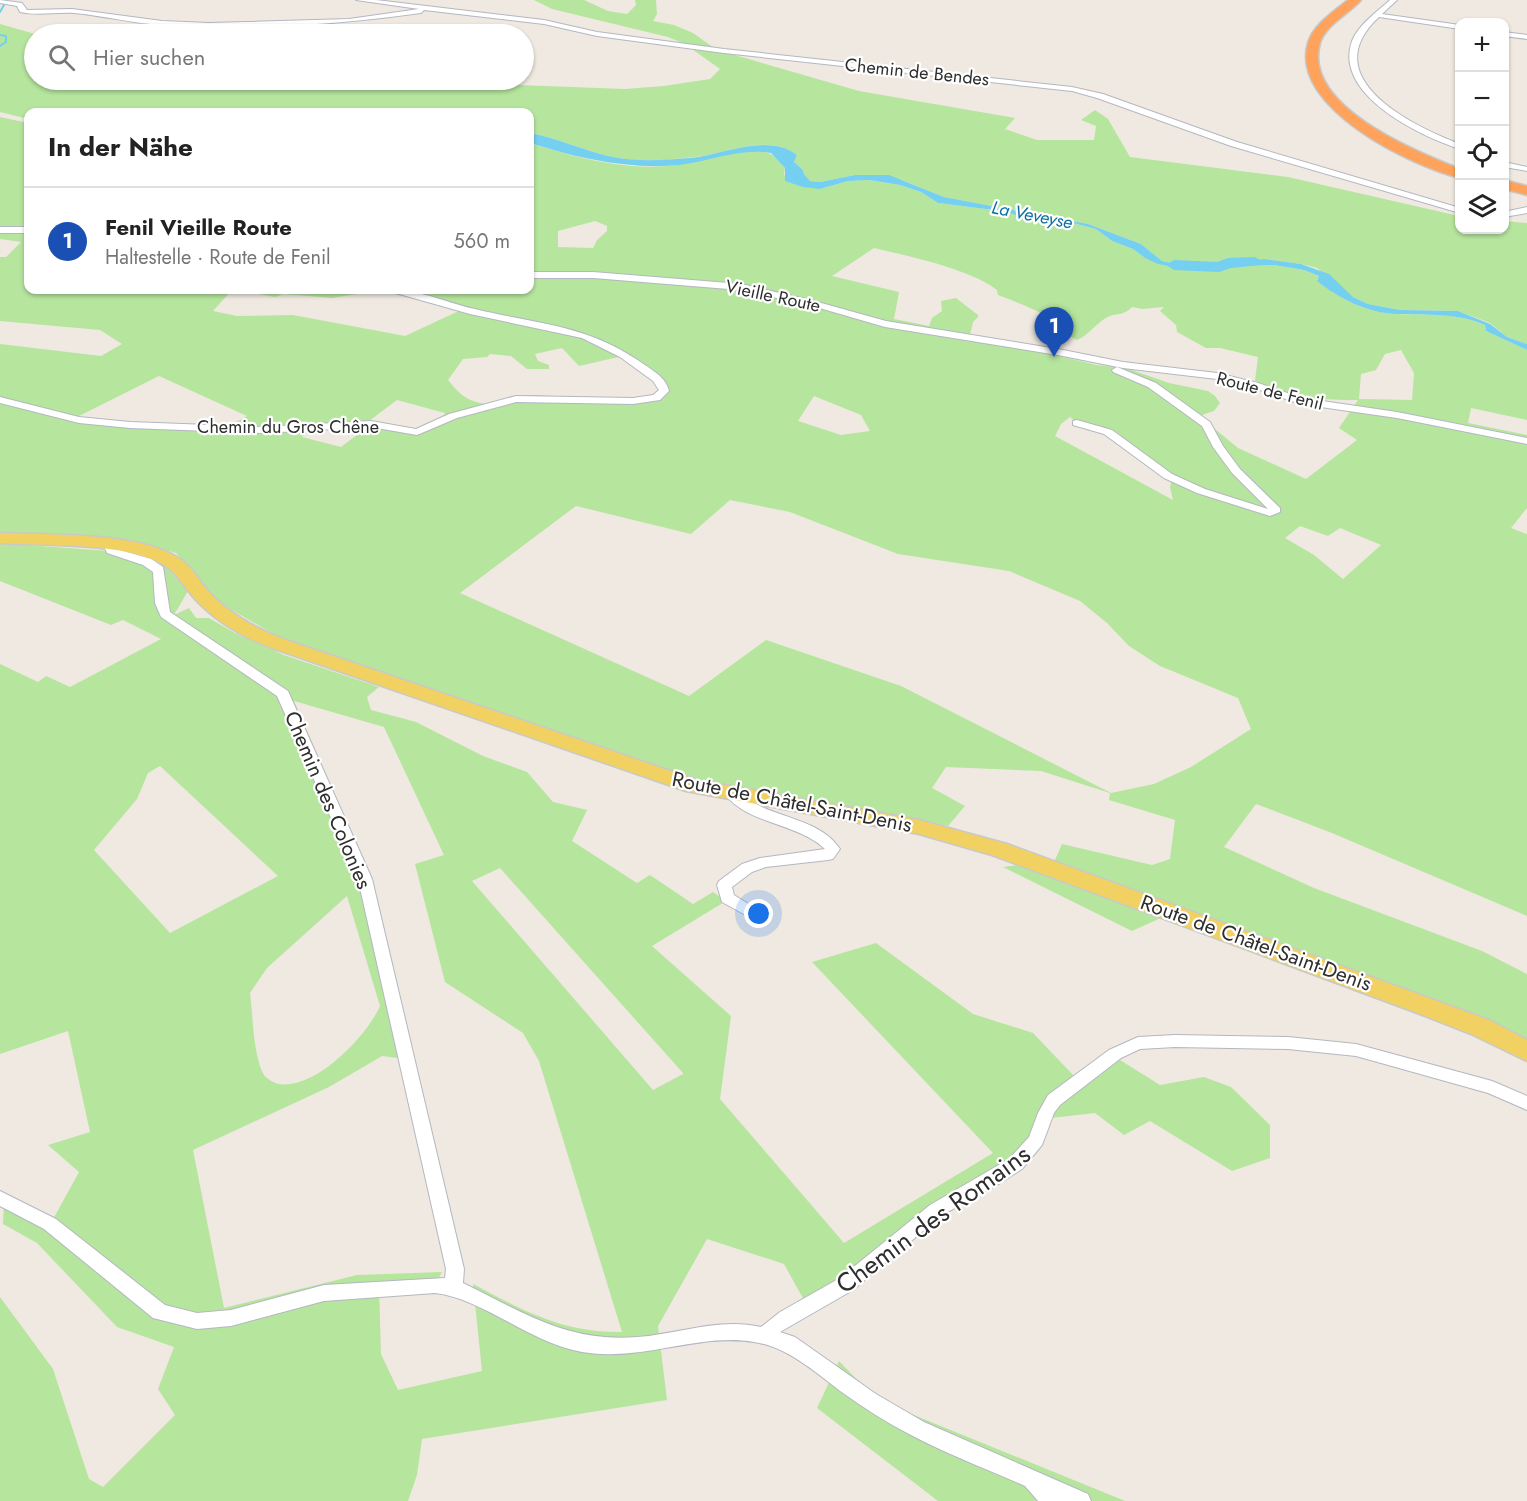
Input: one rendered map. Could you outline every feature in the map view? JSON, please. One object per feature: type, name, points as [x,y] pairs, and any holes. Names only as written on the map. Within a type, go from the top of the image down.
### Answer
[{"type":"highway","points":[[1355,0],[1327,24],[1315,41],[1312,63],[1319,84],[1337,106],[1367,129],[1407,152],[1455,172]]},
{"type":"highway","points":[[1368,0],[1344,20],[1327,42],[1323,57],[1328,77],[1342,98],[1367,120],[1403,142],[1455,166]]},
{"type":"highway","points":[[1509,186],[1527,191]]},
{"type":"highway","points":[[1509,192],[1527,197]]},
{"type":"main road","name":"Route de Châtel-Saint-Denis","points":[[0,538],[149,551],[173,562],[214,608],[251,633],[694,786],[733,795],[919,827],[999,849],[1429,1007],[1479,1027],[1527,1051]]},
{"type":"street","name":"Chemin de Bendes","points":[[359,0],[399,2],[544,22],[597,34],[724,51],[1072,89],[1100,96],[1234,144],[1455,210]]},
{"type":"street","points":[[1394,0],[1361,33],[1353,49],[1353,68],[1358,80],[1380,103],[1397,116],[1423,131],[1455,145]]},
{"type":"street","points":[[1,1],[20,4],[22,11],[27,12],[72,11],[180,24]]},
{"type":"street","points":[[225,24],[367,19],[432,8]]},
{"type":"street","points":[[1377,15],[1455,26]]},
{"type":"street","points":[[1509,35],[1527,37]]},
{"type":"street","points":[[1509,165],[1527,170]]},
{"type":"street","points":[[1509,213],[1527,210]]},
{"type":"street","points":[[0,230],[24,230]]},
{"type":"street","name":"Vieille Route","points":[[534,275],[593,275],[726,284],[769,292],[885,324],[1012,344]]},
{"type":"street","name":"Chemin du Gros Chêne","points":[[0,400],[79,420],[130,425],[262,430],[371,424],[417,432],[453,416],[516,399],[633,402],[656,398],[664,391],[662,383],[632,360],[612,346],[592,338],[540,323],[471,312],[405,294]]},
{"type":"street","name":"Route de Fenil","points":[[1012,344],[1123,365],[1218,376],[1254,385],[1300,401],[1397,415],[1527,441]]},
{"type":"street","points":[[1058,352],[1128,373],[1152,385],[1206,424],[1218,447],[1236,471],[1276,510],[1270,513],[1201,491],[1168,476],[1108,432],[1077,423]]},
{"type":"street","name":"Chemin des Colonies","points":[[110,546],[111,550],[147,562],[159,570],[161,580],[159,603],[165,614],[283,694],[365,879],[455,1269],[454,1287]]},
{"type":"street","points":[[733,795],[743,805],[800,826],[828,843],[833,849],[828,855],[765,862],[747,868],[724,885],[727,898],[758,917]]},
{"type":"street","name":"Chemin des Romains","points":[[765,1336],[774,1326],[840,1289],[902,1235],[938,1209],[1018,1162],[1037,1142],[1048,1107],[1054,1100],[1116,1054],[1138,1043],[1175,1041],[1288,1043],[1356,1050],[1492,1088],[1527,1103]]},
{"type":"street","points":[[0,1198],[50,1224],[160,1312],[197,1321],[231,1318],[324,1293],[413,1286],[454,1287],[545,1332],[573,1342],[602,1346],[637,1346],[716,1333],[752,1333],[765,1336],[788,1343],[869,1400],[908,1423],[1081,1501]]},
{"type":"street","points":[[1029,1479],[1052,1501]]},
{"type":"green space","points":[[534,0],[584,0],[608,11],[627,14],[636,5],[635,0],[656,0],[657,14],[653,21],[674,25],[693,33],[717,50],[859,91],[1015,118],[1005,129],[1037,140],[1094,140],[1096,126],[1081,120],[1095,110],[1108,119],[1130,157],[1288,177],[1455,215],[1455,234],[1509,234],[1509,221],[1527,223],[1527,344],[1507,337],[1490,323],[1458,311],[1400,310],[1368,304],[1353,297],[1317,268],[1301,264],[1264,259],[1172,263],[1162,261],[1141,244],[1088,224],[944,197],[902,180],[880,175],[855,175],[820,182],[810,181],[794,162],[797,155],[786,148],[773,145],[747,146],[707,155],[674,159],[623,159],[534,134],[534,108],[24,108],[24,118],[0,112],[0,24],[24,31],[24,90],[534,90],[534,86],[625,89],[710,79],[720,69],[685,44],[668,37],[552,9]]},
{"type":"green space","points":[[0,117],[24,122],[24,294],[228,294],[213,311],[237,316],[293,315],[405,336],[461,310],[454,303],[417,294],[534,294],[534,144],[586,159],[645,167],[683,164],[731,154],[760,151],[771,154],[777,159],[785,168],[784,175],[820,189],[848,181],[868,180],[900,185],[921,192],[938,203],[1002,211],[1026,218],[1069,222],[1096,229],[1112,241],[1133,249],[1145,258],[1183,268],[1274,265],[1304,270],[1319,276],[1317,280],[1335,293],[1364,308],[1386,313],[1464,318],[1485,325],[1486,331],[1527,350],[1527,420],[1471,408],[1468,423],[1527,435],[1527,508],[1511,528],[1527,534],[1527,916],[1332,833],[1256,804],[1224,847],[1314,888],[1482,951],[1527,974],[1527,1044],[1163,917],[1132,931],[1003,867],[1055,860],[1062,844],[1152,865],[1170,859],[1175,820],[1109,800],[1110,793],[1041,771],[946,767],[932,788],[965,806],[948,826],[695,779],[526,725],[277,636],[218,602],[176,553],[144,544],[0,535],[0,344],[101,356],[122,344],[100,330],[0,321],[0,257],[6,257],[21,242],[0,239]],"holes":[[[595,221],[607,226],[607,231],[597,240],[593,248],[558,247],[558,231]],[[874,248],[921,259],[985,282],[997,290],[998,295],[1052,319],[1077,340],[1105,318],[1124,313],[1132,307],[1142,309],[1164,307],[1160,311],[1176,325],[1177,332],[1206,348],[1220,348],[1258,357],[1255,381],[1282,391],[1305,396],[1358,400],[1339,428],[1357,440],[1306,479],[1238,448],[1199,416],[1214,411],[1220,403],[1208,391],[1169,383],[1126,368],[1097,365],[970,335],[973,322],[978,315],[956,298],[941,301],[942,311],[932,318],[929,326],[894,319],[899,292],[832,276]],[[562,348],[579,366],[623,356],[657,381],[661,388],[652,395],[620,400],[530,395],[490,404],[476,402],[466,397],[448,380],[463,359],[487,357],[490,354],[511,356],[527,369],[549,369],[549,365],[538,361],[535,354]],[[1401,350],[1414,373],[1412,400],[1359,399],[1361,374],[1376,370],[1385,354]],[[159,376],[247,416],[213,434],[193,426],[133,425],[75,418]],[[814,396],[861,415],[870,431],[841,435],[798,421]],[[397,400],[445,413],[418,435],[369,421]],[[1070,417],[1077,423],[1109,432],[1172,480],[1170,487],[1173,500],[1055,436],[1061,424]],[[315,427],[366,427],[341,447],[302,437]],[[730,500],[790,512],[898,554],[1009,571],[1080,601],[1107,623],[1129,646],[1160,666],[1238,698],[1251,729],[1191,767],[1154,784],[1111,793],[901,686],[766,640],[689,696],[460,593],[576,506],[691,534]],[[1300,526],[1328,536],[1340,528],[1381,545],[1343,579],[1314,555],[1285,538]]]},
{"type":"green space","points":[[258,294],[284,294],[275,297]]},
{"type":"green space","points":[[284,294],[357,294],[332,298]]},
{"type":"green space","points":[[0,543],[136,553],[162,563],[188,591],[174,615],[189,608],[196,618],[209,618],[235,633],[284,655],[379,687],[367,697],[371,710],[416,722],[483,756],[527,772],[553,802],[587,810],[572,841],[637,883],[650,875],[693,904],[713,892],[726,901],[652,946],[731,1016],[720,1099],[844,1243],[993,1153],[812,962],[876,943],[973,1014],[1033,1033],[1074,1076],[1095,1064],[1120,1060],[1160,1085],[1204,1077],[1231,1087],[1270,1125],[1270,1158],[1232,1171],[1150,1121],[1124,1135],[1095,1113],[1051,1118],[1038,1151],[1010,1175],[947,1209],[810,1311],[784,1264],[707,1239],[658,1326],[667,1400],[422,1439],[417,1475],[408,1501],[0,1501],[0,1297],[53,1369],[89,1479],[103,1487],[175,1415],[158,1389],[174,1347],[117,1327],[37,1243],[3,1224],[4,1201],[51,1223],[79,1172],[48,1145],[90,1132],[68,1031],[0,1054],[0,664],[38,682],[46,676],[70,687],[161,639],[123,620],[111,625],[0,581]],"holes":[[[294,701],[384,727],[444,855],[415,864],[445,982],[523,1033],[539,1061],[622,1332],[581,1329],[562,1324],[509,1303],[473,1284],[482,1371],[398,1390],[381,1354],[379,1288],[435,1285],[442,1272],[357,1275],[224,1308],[193,1150],[329,1087],[382,1056],[398,1058],[413,1053],[373,882]],[[160,766],[278,876],[170,933],[94,850],[137,799],[148,773]],[[500,868],[683,1074],[653,1090],[472,881]],[[347,896],[380,1006],[364,1032],[323,1070],[308,1079],[293,1084],[279,1084],[265,1076],[260,1067],[250,993],[267,968]]]},
{"type":"green space","points":[[839,1361],[877,1400],[1125,1501],[938,1501],[817,1408]]},
{"type":"water","points":[[534,134],[622,159],[642,160],[690,158],[745,147],[773,145],[785,148],[797,155],[794,162],[810,181],[820,182],[855,175],[889,175],[944,197],[1088,224],[1141,244],[1162,261],[1172,263],[1264,259],[1301,264],[1329,274],[1353,297],[1368,304],[1400,310],[1458,311],[1490,324],[1507,337],[1527,344],[1527,350],[1486,331],[1485,325],[1464,318],[1386,313],[1365,308],[1335,294],[1317,281],[1319,276],[1304,270],[1274,265],[1183,268],[1158,264],[1133,249],[1112,241],[1096,229],[1069,222],[1026,218],[1002,211],[938,203],[921,192],[900,185],[869,180],[848,181],[820,189],[803,187],[785,181],[785,168],[771,153],[748,152],[680,165],[642,166],[604,162],[534,144]]},
{"type":"waterway","points":[[0,0],[4,5],[0,12]]},
{"type":"waterway","points":[[0,35],[6,36],[6,42],[0,46]]},
{"type":"waterway","name":"La Veveyse","points":[[1174,265],[1219,267],[1228,263],[1255,262]]},
{"type":"place","name":"Fenil Vieille Route","points":[[1054,357]]}]
